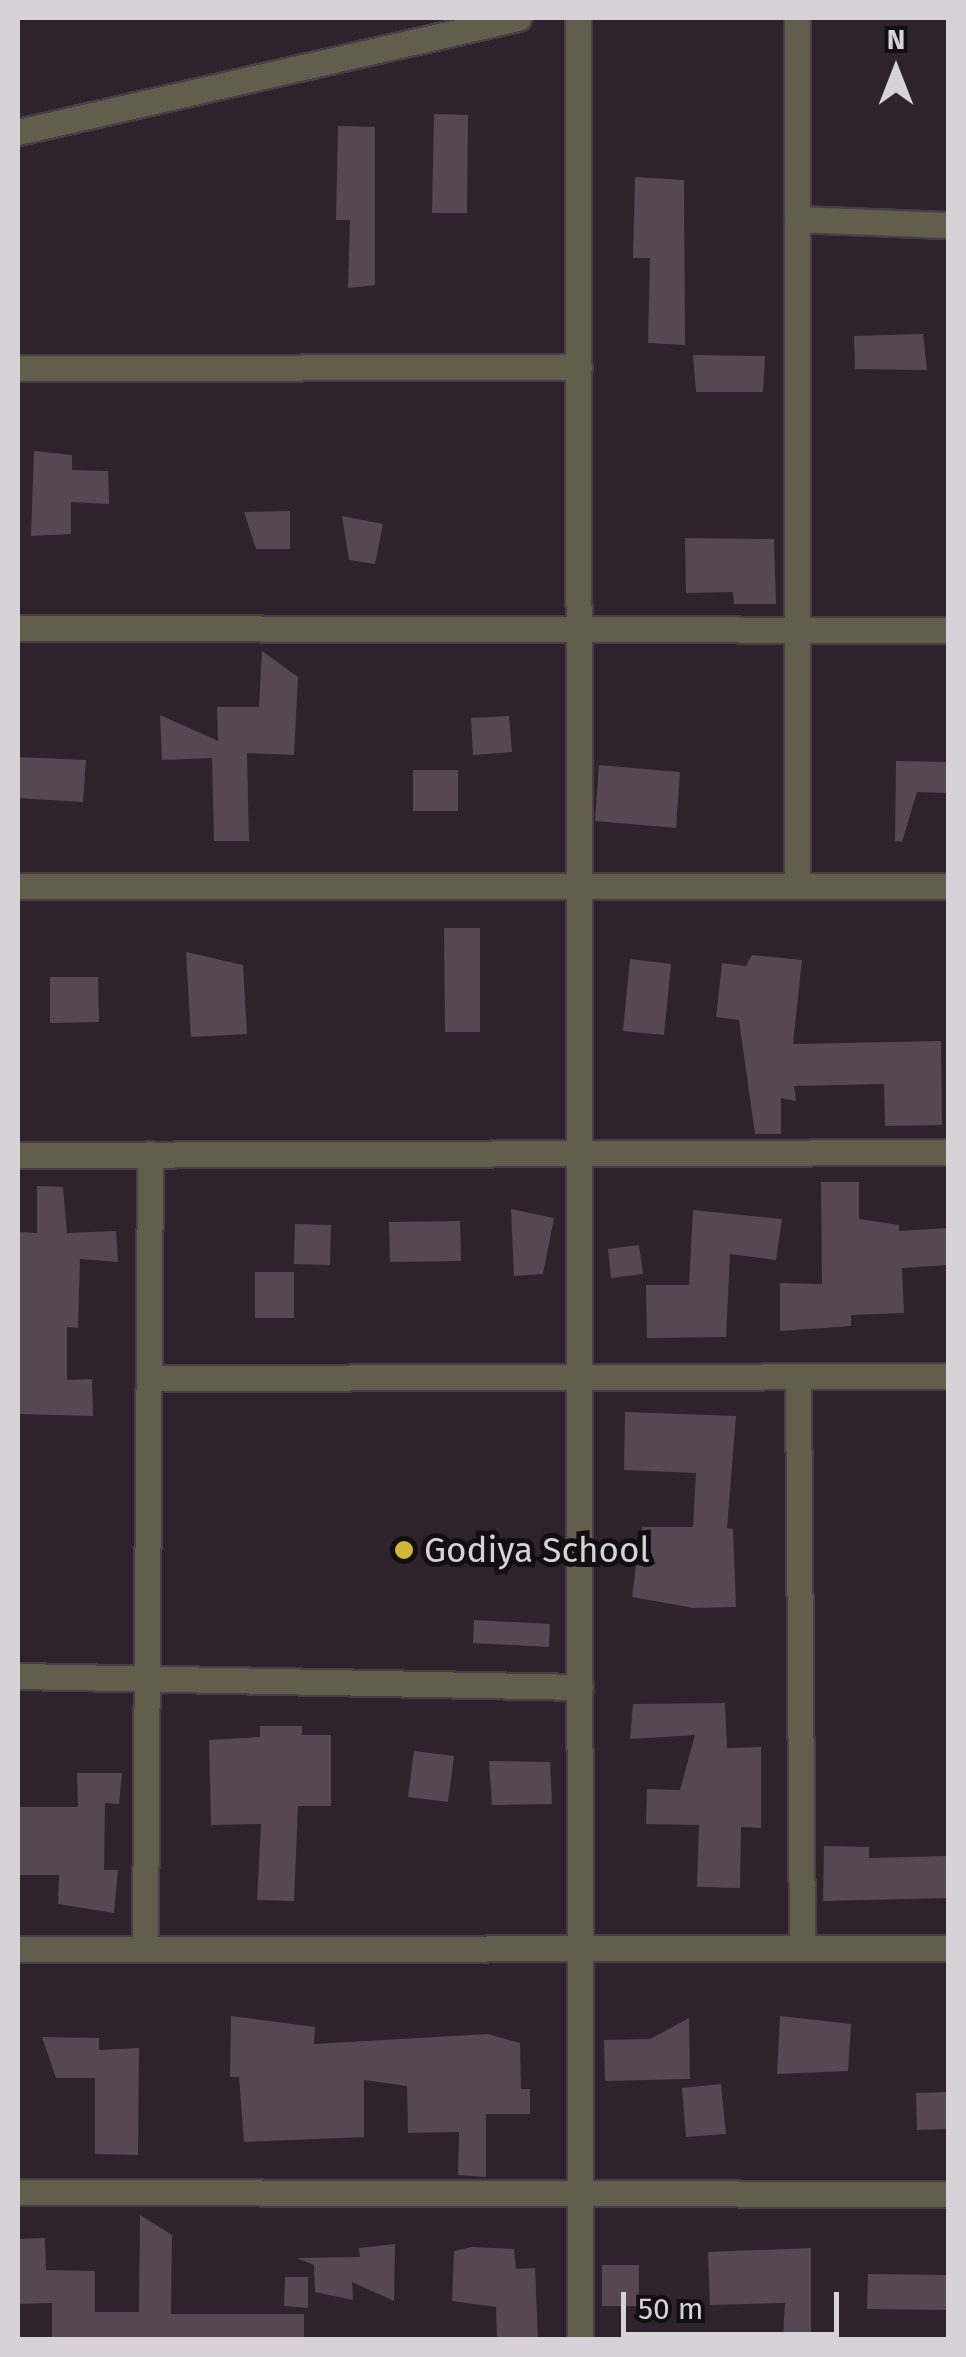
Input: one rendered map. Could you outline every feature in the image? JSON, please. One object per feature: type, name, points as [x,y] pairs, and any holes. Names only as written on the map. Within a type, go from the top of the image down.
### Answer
[{"type":"street","points":[[18,132],[518,18]]},
{"type":"street","points":[[578,18],[580,2340]]},
{"type":"street","points":[[796,886],[797,18]]},
{"type":"street","points":[[797,219],[948,225]]},
{"type":"street","points":[[18,368],[579,367]]},
{"type":"street","points":[[18,628],[948,630]]},
{"type":"street","points":[[18,886],[948,886]]},
{"type":"street","points":[[18,1155],[948,1152]]},
{"type":"street","points":[[146,1949],[150,1154]]},
{"type":"street","points":[[798,1376],[802,1948]]},
{"type":"street","points":[[149,1378],[948,1376]]},
{"type":"street","points":[[18,1676],[580,1686]]},
{"type":"street","points":[[18,1949],[948,1948]]},
{"type":"street","points":[[18,2192],[948,2194]]},
{"type":"building","points":[[434,114],[468,115],[467,213],[432,213]]},
{"type":"building","points":[[338,126],[375,127],[375,285],[348,288],[350,220],[336,220]]},
{"type":"building","points":[[635,177],[684,180],[685,345],[648,343],[650,258],[633,258]]},
{"type":"building","points":[[923,334],[927,370],[855,369],[854,336]]},
{"type":"building","points":[[693,355],[765,356],[763,392],[696,392]]},
{"type":"building","points":[[34,451],[72,455],[72,470],[108,471],[109,504],[71,502],[71,534],[31,536]]},
{"type":"building","points":[[290,511],[290,549],[256,549],[244,512]]},
{"type":"building","points":[[342,516],[383,524],[375,564],[349,560]]},
{"type":"building","points":[[685,538],[774,539],[776,604],[734,604],[733,592],[686,593]]},
{"type":"building","points":[[262,651],[298,677],[294,755],[247,753],[249,841],[214,841],[212,758],[162,760],[160,715],[218,741],[217,707],[259,707]]},
{"type":"building","points":[[509,716],[512,752],[473,755],[471,718]]},
{"type":"building","points":[[18,757],[86,760],[83,802],[18,798]]},
{"type":"building","points":[[896,761],[948,762],[948,793],[917,792],[902,842],[895,841]]},
{"type":"building","points":[[599,765],[680,772],[676,828],[595,821]]},
{"type":"building","points":[[413,770],[458,770],[458,811],[413,811]]},
{"type":"building","points":[[444,928],[480,928],[480,1032],[445,1032]]},
{"type":"building","points":[[186,952],[243,965],[247,1034],[191,1037]]},
{"type":"building","points":[[752,955],[802,960],[793,1044],[941,1041],[942,1125],[885,1126],[884,1084],[794,1086],[796,1101],[781,1098],[781,1134],[755,1134],[739,1020],[716,1017],[722,963],[746,966]]},
{"type":"building","points":[[630,959],[671,964],[664,1035],[623,1031]]},
{"type":"building","points":[[50,977],[98,977],[99,1022],[50,1023]]},
{"type":"building","points":[[821,1182],[859,1182],[859,1219],[899,1225],[899,1231],[948,1228],[948,1265],[902,1268],[904,1313],[851,1315],[851,1326],[780,1331],[780,1283],[822,1284]]},
{"type":"building","points":[[37,1186],[63,1187],[67,1233],[116,1231],[118,1262],[80,1259],[78,1328],[67,1327],[67,1380],[92,1379],[93,1416],[18,1414],[18,1232],[37,1233]]},
{"type":"building","points":[[511,1209],[554,1218],[543,1274],[514,1276]]},
{"type":"building","points":[[693,1210],[782,1219],[776,1260],[730,1254],[726,1337],[647,1338],[646,1285],[689,1285]]},
{"type":"building","points":[[460,1221],[461,1261],[390,1262],[389,1222]]},
{"type":"building","points":[[295,1224],[331,1225],[330,1265],[294,1264]]},
{"type":"building","points":[[639,1245],[643,1274],[611,1278],[608,1249]]},
{"type":"building","points":[[255,1272],[294,1272],[294,1318],[255,1318]]},
{"type":"building","points":[[625,1412],[736,1416],[727,1528],[733,1529],[736,1607],[694,1608],[632,1597],[636,1565],[642,1566],[642,1527],[693,1527],[696,1473],[624,1470]]},
{"type":"building","points":[[474,1620],[550,1624],[549,1647],[473,1643]]},
{"type":"building","points":[[725,1703],[727,1748],[761,1747],[761,1828],[741,1827],[740,1888],[697,1887],[699,1825],[646,1824],[647,1789],[680,1790],[695,1735],[630,1739],[633,1704]]},
{"type":"building","points":[[260,1726],[302,1726],[302,1735],[331,1735],[331,1806],[298,1806],[294,1901],[257,1900],[261,1824],[211,1825],[209,1740],[260,1737]]},
{"type":"building","points":[[414,1751],[454,1756],[448,1802],[408,1797]]},
{"type":"building","points":[[489,1761],[550,1762],[552,1804],[492,1805]]},
{"type":"building","points":[[77,1773],[122,1773],[119,1804],[105,1803],[104,1870],[118,1870],[114,1913],[58,1904],[59,1875],[18,1875],[18,1807],[78,1807]]},
{"type":"building","points":[[824,1846],[869,1847],[869,1858],[948,1856],[948,1898],[823,1901]]},
{"type":"building","points":[[231,2016],[315,2027],[314,2044],[488,2034],[520,2043],[521,2089],[530,2089],[530,2114],[486,2114],[486,2177],[458,2175],[459,2132],[408,2133],[407,2086],[364,2080],[364,2137],[244,2142],[239,2077],[230,2077]]},
{"type":"building","points":[[780,2016],[851,2024],[848,2071],[777,2074]]},
{"type":"building","points":[[689,2018],[690,2079],[605,2081],[604,2040],[650,2039]]},
{"type":"building","points":[[42,2037],[99,2038],[99,2050],[139,2048],[138,2155],[95,2154],[95,2078],[56,2078]]},
{"type":"building","points":[[721,2084],[726,2134],[686,2137],[682,2088]]},
{"type":"building","points":[[948,2092],[948,2129],[917,2130],[916,2093]]},
{"type":"building","points":[[140,2215],[172,2235],[171,2314],[304,2314],[304,2340],[52,2340],[52,2303],[18,2304],[18,2239],[45,2238],[46,2270],[95,2271],[95,2312],[139,2312]]},
{"type":"building","points":[[395,2244],[394,2301],[352,2282],[353,2300],[315,2292],[314,2265],[297,2258],[360,2257],[359,2248]]},
{"type":"building","points":[[472,2247],[514,2249],[516,2269],[535,2268],[538,2340],[497,2340],[496,2307],[452,2301],[454,2251]]},
{"type":"building","points":[[811,2248],[811,2340],[783,2340],[785,2303],[710,2305],[708,2252]]},
{"type":"building","points":[[602,2265],[639,2265],[639,2306],[602,2306]]},
{"type":"building","points":[[868,2274],[948,2275],[948,2310],[867,2309]]},
{"type":"building","points":[[285,2277],[308,2277],[308,2308],[284,2306]]},
{"type":"place","name":"Godiya School","points":[[404,1550]]}]
